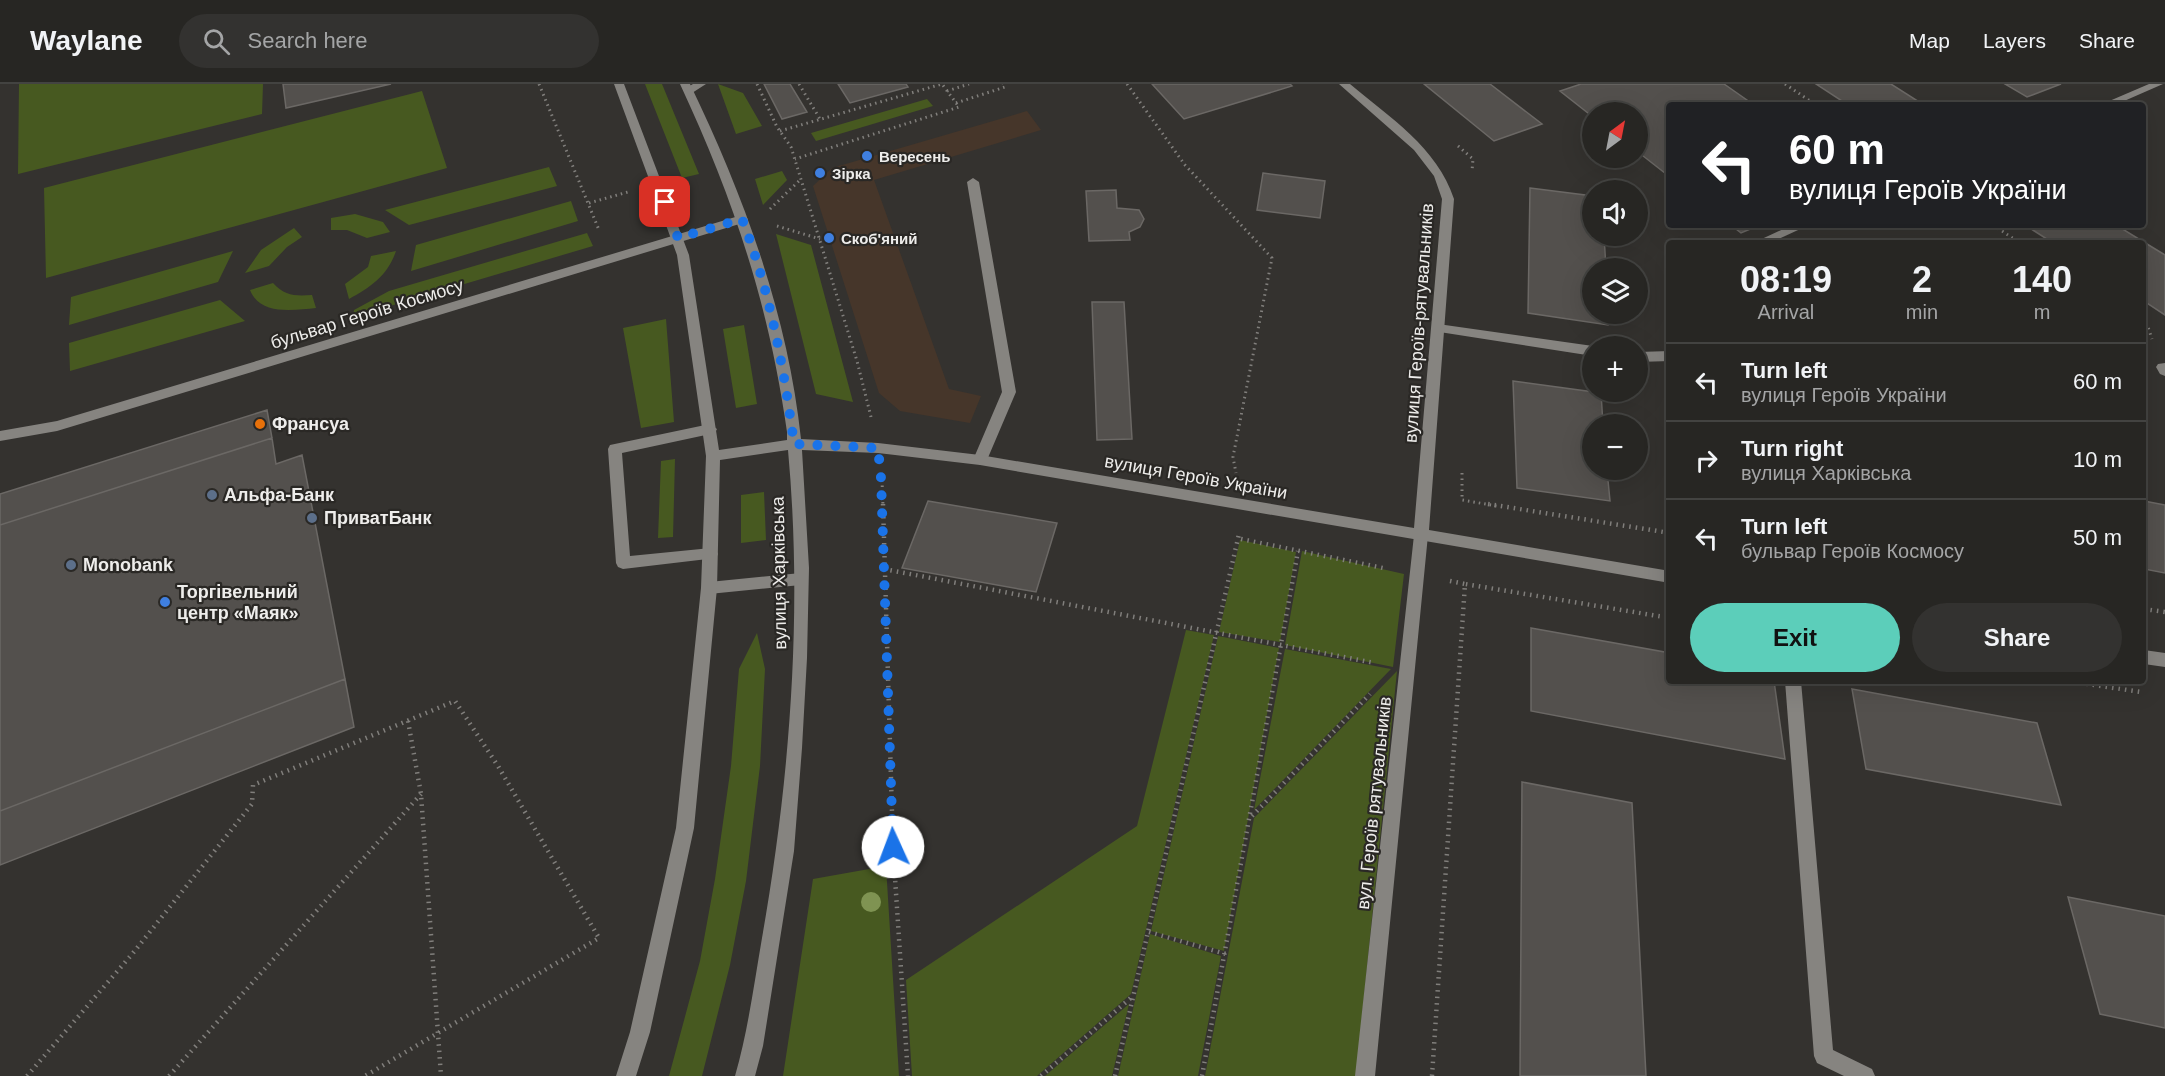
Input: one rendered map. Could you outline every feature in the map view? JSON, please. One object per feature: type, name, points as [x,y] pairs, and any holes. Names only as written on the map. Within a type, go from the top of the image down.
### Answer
[{"type":"street","points":[[619,84],[678,238],[690,292],[713,456],[709,588],[685,828],[640,1032],[626,1076]]},
{"type":"street","name":"вулиця Героїв-рятувальників","points":[[1344,84],[1411,141],[1440,175],[1448,199],[1421,535]]},
{"type":"street","points":[[2113,102],[2158,84]]},
{"type":"street","name":"вулиця Харківська","points":[[692,86],[742,219],[766,296],[786,387],[794,444],[801,579],[799,681],[786,849],[753,1046],[745,1076]]},
{"type":"street","points":[[973,182],[1009,392],[980,460]]},
{"type":"street","name":"бульвар Героїв Космосу","points":[[0,436],[57,426],[742,219]]},
{"type":"street","points":[[1766,240],[1796,228]]},
{"type":"street","points":[[1438,328],[1582,349]]},
{"type":"street","points":[[1648,357],[1666,356]]},
{"type":"street","points":[[710,429],[615,449],[623,563],[711,554]]},
{"type":"street","name":"вулиця Героїв України","points":[[713,456],[794,444],[878,448],[980,460],[1666,576]]},
{"type":"street","name":"вул. Героїв рятувальників","points":[[1365,1076],[1421,535]]},
{"type":"street","points":[[709,588],[801,579]]},
{"type":"street","points":[[2146,657],[2165,660]]},
{"type":"street","points":[[1793,684],[1824,1056],[1865,1076]]},
{"type":"path","points":[[539,84],[610,259]]},
{"type":"path","points":[[757,84],[795,159],[857,361],[878,448]]},
{"type":"path","points":[[799,84],[820,119]]},
{"type":"path","points":[[780,130],[942,84],[959,107],[795,159]]},
{"type":"path","points":[[947,91],[969,84]]},
{"type":"path","points":[[956,103],[1005,87],[1003,84]]},
{"type":"path","points":[[1115,1076],[1238,538],[1242,504],[1233,457],[1272,258],[1185,165],[1127,84]]},
{"type":"path","points":[[1785,84],[1812,102]]},
{"type":"path","points":[[766,213],[801,179]]},
{"type":"path","points":[[588,203],[657,184]]},
{"type":"path","points":[[767,223],[820,239]]},
{"type":"path","points":[[1998,228],[2016,240]]},
{"type":"path","points":[[893,480],[881,478],[893,847],[908,1076]]},
{"type":"path","points":[[1227,537],[1418,574]]},
{"type":"path","points":[[1202,1076],[1298,551]]},
{"type":"path","points":[[884,569],[1384,665]]},
{"type":"path","points":[[1432,1076],[1465,584],[1666,617]]},
{"type":"path","points":[[2146,609],[2165,612]]},
{"type":"path","points":[[2086,684],[2143,693]]},
{"type":"path","points":[[1251,816],[1372,692]]},
{"type":"path","points":[[27,1076],[134,953],[252,804],[253,785],[455,701],[498,766],[599,938],[440,1034],[365,1076]]},
{"type":"path","points":[[408,721],[421,795],[440,1034],[441,1076]]},
{"type":"path","points":[[169,1076],[421,795]]},
{"type":"path","points":[[1149,932],[1226,954]]},
{"type":"path","points":[[1041,1076],[1134,995]]},
{"type":"shaded area","points":[[1027,111],[1041,130],[874,180],[949,389],[981,396],[970,423],[900,411],[879,393],[813,186],[832,168]]},
{"type":"green space","points":[[19,84],[263,84],[262,114],[18,174]]},
{"type":"green space","points":[[645,84],[662,84],[699,174],[682,178]]},
{"type":"green space","points":[[718,84],[743,93],[762,126],[736,134]]},
{"type":"green space","points":[[422,91],[447,168],[46,278],[44,188]]},
{"type":"green space","points":[[927,99],[933,106],[816,141],[811,133]]},
{"type":"green space","points":[[549,167],[557,186],[409,225],[385,210]]},
{"type":"green space","points":[[782,171],[787,180],[763,205],[755,179]]},
{"type":"green space","points":[[571,201],[578,221],[411,271],[416,245]]},
{"type":"green space","points":[[355,214],[383,222],[390,232],[367,238],[347,230],[331,230],[331,218]]},
{"type":"green space","points":[[294,228],[302,237],[287,247],[269,266],[245,273],[261,250]]},
{"type":"green space","points":[[587,233],[593,246],[353,317],[354,310],[389,291]]},
{"type":"green space","points":[[776,234],[811,245],[853,402],[816,394]]},
{"type":"green space","points":[[233,251],[218,282],[69,325],[71,297]]},
{"type":"green space","points":[[396,251],[383,274],[349,299],[345,284],[368,267],[371,256]]},
{"type":"green space","points":[[273,283],[291,294],[312,295],[316,308],[278,310],[261,304],[250,290]]},
{"type":"green space","points":[[220,300],[245,321],[70,371],[69,343]]},
{"type":"green space","points":[[666,319],[674,422],[641,428],[623,328]]},
{"type":"green space","points":[[744,325],[757,404],[736,408],[723,329]]},
{"type":"green space","points":[[675,459],[673,537],[658,538],[661,461]]},
{"type":"green space","points":[[764,492],[766,540],[741,543],[741,495]]},
{"type":"green space","points":[[1240,540],[1296,552],[1280,642],[1219,632]]},
{"type":"green space","points":[[1302,551],[1404,574],[1393,667],[1285,645]]},
{"type":"green space","points":[[1186,630],[1214,635],[1131,994],[1037,1076],[912,1076],[906,980],[1137,826]]},
{"type":"green space","points":[[757,633],[765,669],[760,766],[746,881],[730,965],[702,1076],[669,1076],[700,961],[715,879],[731,766],[739,669]]},
{"type":"green space","points":[[1218,636],[1279,648],[1224,951],[1151,931]]},
{"type":"green space","points":[[1285,649],[1391,669],[1254,810]]},
{"type":"green space","points":[[1397,671],[1356,1076],[1205,1076],[1254,818]]},
{"type":"green space","points":[[886,866],[899,1076],[783,1076],[813,879]]},
{"type":"green space","points":[[1150,934],[1221,956],[1198,1076],[1118,1076]]},
{"type":"green space","points":[[1129,1004],[1112,1076],[1045,1076]]},
{"type":"building","points":[[283,84],[391,84],[286,108]]},
{"type":"building","points":[[764,84],[790,84],[807,112],[782,119]]},
{"type":"building","points":[[838,84],[906,84],[908,87],[850,103]]},
{"type":"building","points":[[1152,84],[1290,84],[1292,86],[1184,119]]},
{"type":"building","points":[[1424,84],[1490,84],[1542,124],[1494,141]]},
{"type":"building","points":[[1581,84],[1724,84],[1750,102],[1666,102],[1666,174],[1648,160],[1648,102],[1582,102],[1582,108],[1560,91]]},
{"type":"building","points":[[1816,84],[1891,84],[1919,102],[1843,102]]},
{"type":"building","points":[[2005,84],[2061,84],[2027,97]]},
{"type":"building","points":[[1263,173],[1325,181],[1320,218],[1257,210]]},
{"type":"building","points":[[1530,188],[1582,195],[1582,246],[1605,246],[1605,258],[1582,258],[1582,321],[1528,313]]},
{"type":"building","points":[[1116,190],[1117,208],[1139,210],[1144,219],[1140,227],[1129,232],[1130,240],[1089,241],[1086,191]]},
{"type":"building","points":[[1735,228],[1753,228],[1741,233]]},
{"type":"building","points":[[2030,228],[2121,228],[2140,240],[2048,240]]},
{"type":"building","points":[[2146,243],[2165,255],[2165,315],[2146,302]]},
{"type":"building","points":[[1092,302],[1124,302],[1132,439],[1097,440]]},
{"type":"building","points":[[1513,381],[1582,390],[1582,402],[1602,402],[1602,414],[1582,414],[1582,480],[1608,480],[1610,501],[1517,488]]},
{"type":"building","points":[[267,410],[272,438],[0,525],[0,494]]},
{"type":"building","name":"Торгівельний центр «Маяк»","points":[[272,438],[276,464],[302,455],[345,679],[0,811],[0,525]]},
{"type":"building","points":[[928,501],[1057,523],[1036,592],[902,568]]},
{"type":"building","points":[[2146,501],[2165,505],[2165,573],[2146,569]]},
{"type":"building","points":[[1531,628],[1666,652],[1666,684],[1774,684],[1785,759],[1531,711]]},
{"type":"building","points":[[345,679],[354,727],[0,865],[0,811]]},
{"type":"building","points":[[1852,689],[2037,723],[2061,805],[1866,769]]},
{"type":"building","points":[[1522,782],[1632,803],[1646,1076],[1520,1076]]},
{"type":"building","points":[[2068,897],[2165,916],[2165,1028],[2100,1014]]},
{"type":"place","name":"Вересень","points":[[867,156]]},
{"type":"place","name":"Зiрка","points":[[820,173]]},
{"type":"place","name":"Скоб'яний","points":[[829,238]]},
{"type":"place","name":"Франсуа","points":[[260,424]]},
{"type":"place","name":"Альфа-Банк","points":[[212,495]]},
{"type":"place","name":"ПриватБанк","points":[[312,518]]},
{"type":"place","name":"Monobank","points":[[71,565]]},
{"type":"place","name":"Торгівельний центр «Маяк»","points":[[165,602]]},
{"type":"route","points":[[665,202],[678,238],[742,219],[766,296],[786,387],[794,444],[878,448],[881,478],[893,847]]}]
